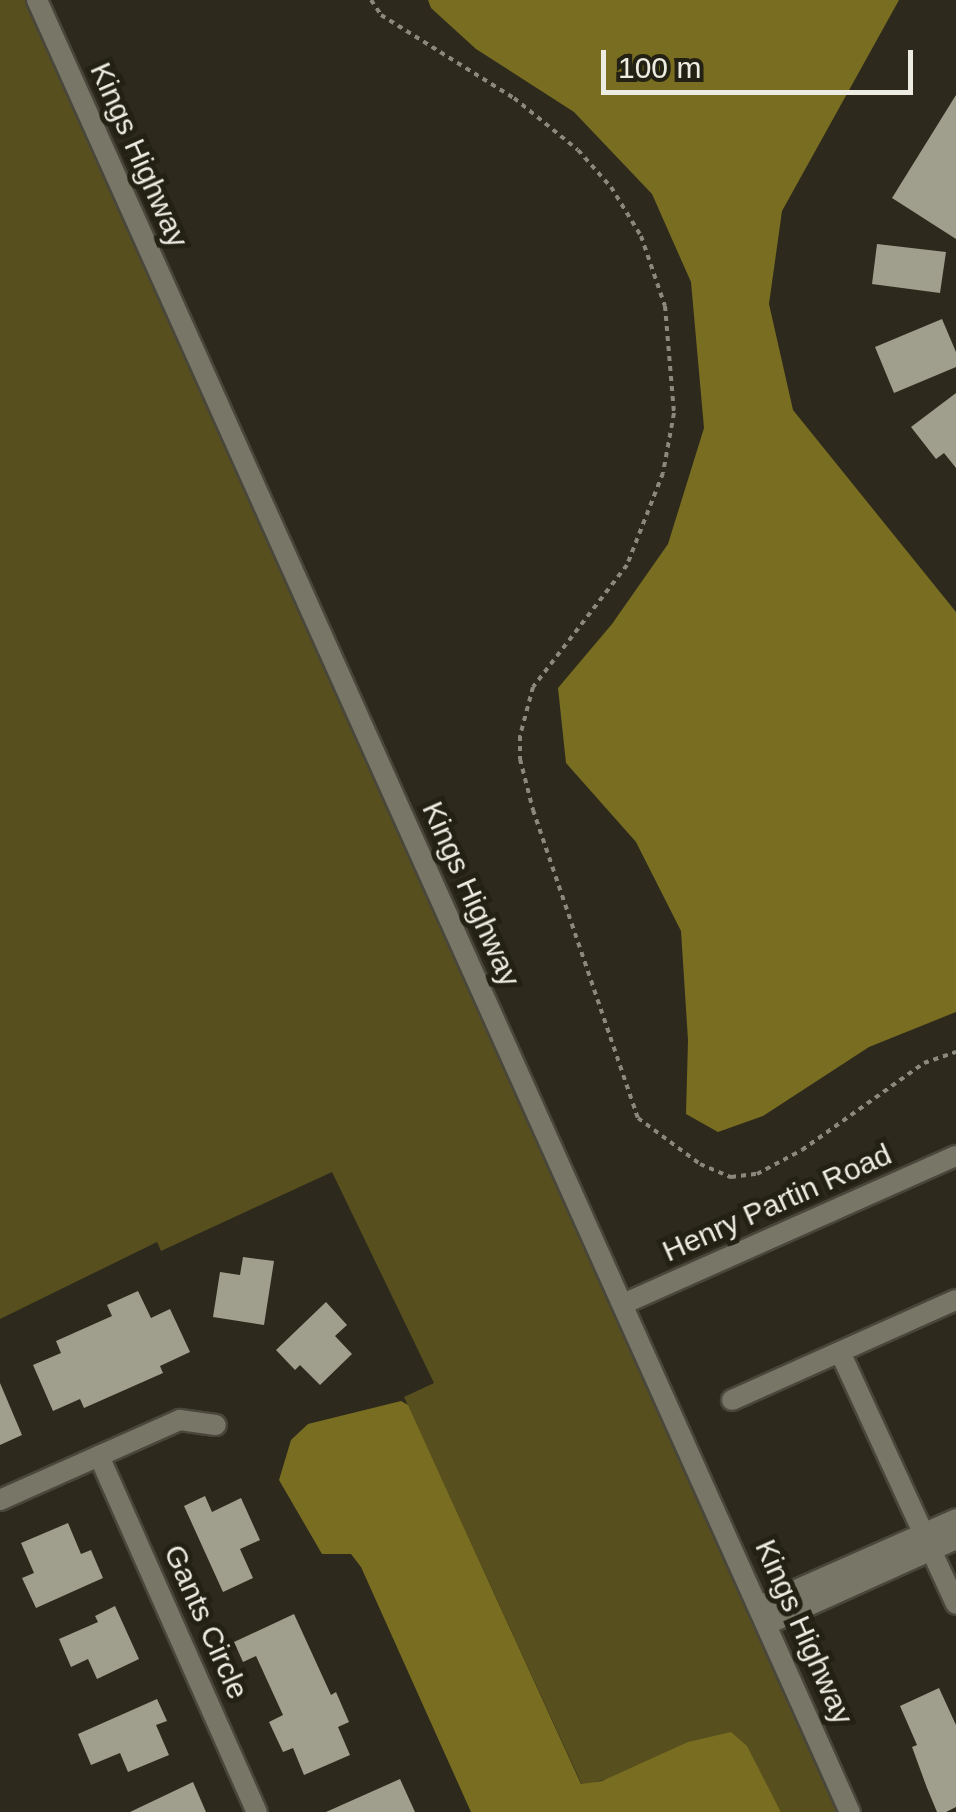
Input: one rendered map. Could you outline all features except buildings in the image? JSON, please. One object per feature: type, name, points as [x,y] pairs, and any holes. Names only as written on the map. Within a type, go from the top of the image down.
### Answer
[{"type":"street","name":"Kings Highway","points":[[37,0],[850,1812]]},
{"type":"street","name":"Henry Partin Road","points":[[623,1304],[956,1156]]},
{"type":"street","points":[[732,1400],[956,1300]]},
{"type":"street","points":[[840,1352],[956,1604]]},
{"type":"street","points":[[0,1500],[180,1420],[216,1425]]},
{"type":"street","name":"Gants Circle","points":[[99,1456],[257,1812]]},
{"type":"street","points":[[764,1615],[928,1542],[956,1519]]},
{"type":"street","points":[[928,1542],[956,1540]]},
{"type":"path","points":[[372,0],[381,15],[514,98],[578,150],[611,187],[641,236],[665,306],[674,413],[663,473],[627,565],[533,687],[520,736],[520,759],[533,810],[638,1118],[700,1164],[731,1178],[757,1174],[802,1150],[924,1062],[956,1052]]},
{"type":"shaded area","points":[[0,0],[25,0],[837,1812],[781,1812],[747,1747],[582,1785],[404,1397],[434,1383],[332,1172],[161,1251],[157,1242],[0,1319]]},
{"type":"shaded area","points":[[428,0],[899,0],[782,211],[769,304],[793,410],[956,612],[956,1012],[869,1047],[763,1116],[718,1132],[686,1114],[688,1040],[681,931],[636,842],[566,763],[558,688],[612,624],[668,544],[704,428],[691,282],[652,194],[574,112],[476,49],[431,8]]},
{"type":"shaded area","points":[[401,1401],[408,1405],[581,1784],[602,1781],[688,1742],[731,1732],[747,1746],[781,1812],[471,1812],[361,1567],[351,1554],[322,1554],[279,1480],[291,1440],[308,1424]]}]
